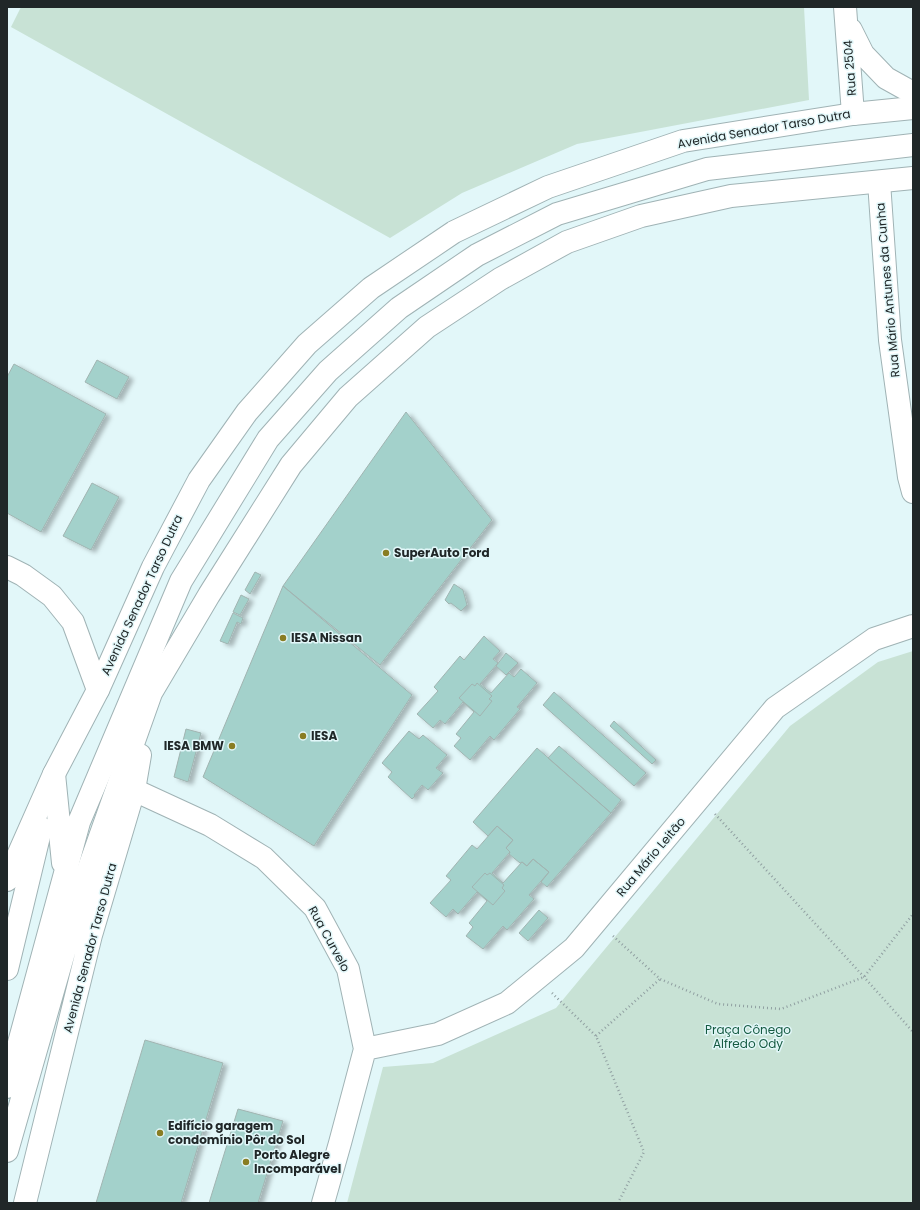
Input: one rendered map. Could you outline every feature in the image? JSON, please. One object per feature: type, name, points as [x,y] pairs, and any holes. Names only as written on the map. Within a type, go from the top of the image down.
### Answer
[{"type":"main road","name":"Rua 2504","points":[[846,14],[863,54],[886,78],[913,93]]},
{"type":"main road","name":"Rua 2504","points":[[846,14],[852,114]]},
{"type":"main road","name":"Avenida Senador Tarso Dutra","points":[[7,880],[54,774],[98,690],[153,567],[199,480],[246,412],[307,344],[371,288],[454,232],[548,187],[683,141],[852,114],[913,108]]},
{"type":"main road","points":[[7,1087],[79,822],[181,581],[268,439],[328,371],[399,308],[477,255],[557,214],[707,168],[913,145]]},
{"type":"main road","name":"Avenida Senador Tarso Dutra","points":[[7,1151],[85,879],[152,693],[209,594],[291,465],[348,397],[427,327],[500,279],[567,242],[641,216],[731,196],[913,178]]},
{"type":"main road","name":"Rua Mário Antunes da Cunha","points":[[879,182],[890,340],[913,492]]},
{"type":"main road","points":[[7,567],[23,575],[52,596],[73,622],[98,690]]},
{"type":"main road","name":"Rua Mário Leitão","points":[[365,1049],[438,1034],[506,1003],[574,948],[775,708],[874,639],[913,626]]},
{"type":"main road","name":"Avenida Senador Tarso Dutra","points":[[25,1203],[91,935],[134,790],[152,693]]},
{"type":"main road","name":"Avenida Senador Tarso Dutra","points":[[7,969],[54,774]]},
{"type":"main road","points":[[54,774],[64,876]]},
{"type":"main road","name":"Rua Curvelo","points":[[134,790],[210,825],[264,858],[315,908],[348,969],[365,1049],[323,1203]]},
{"type":"path","points":[[700,798],[864,976],[913,1032]]},
{"type":"path","points":[[597,921],[660,979],[718,1004],[781,1009],[864,976],[913,914]]},
{"type":"path","points":[[537,978],[596,1036],[644,1152],[618,1203]]},
{"type":"path","points":[[596,1036],[660,979]]},
{"type":"green space","points":[[21,7],[804,7],[809,100],[577,144],[462,193],[390,238],[11,27]]},
{"type":"green space","name":"Praça Cônego Alfredo Ody","points":[[913,651],[913,1203],[347,1203],[383,1067],[433,1063],[556,1008],[790,726],[878,662]]},
{"type":"building","points":[[97,360],[129,377],[117,399],[85,382]]},
{"type":"building","points":[[14,364],[106,414],[41,532],[7,513],[7,377]]},
{"type":"building","name":"SuperAuto Ford","points":[[406,412],[492,520],[380,665],[283,586]]},
{"type":"building","points":[[92,483],[119,497],[91,550],[63,536]]},
{"type":"building","points":[[255,572],[261,575],[250,594],[245,590]]},
{"type":"building","points":[[454,584],[463,590],[467,605],[461,611],[445,600]]},
{"type":"building","name":"IESA","points":[[283,586],[412,695],[314,846],[203,777]]},
{"type":"building","points":[[241,595],[249,599],[240,615],[233,612]]},
{"type":"building","points":[[233,613],[243,618],[241,624],[237,622],[228,644],[220,641]]},
{"type":"building","points":[[484,636],[500,651],[493,659],[498,663],[480,684],[491,693],[509,673],[514,677],[521,669],[537,683],[517,707],[520,709],[494,740],[490,736],[470,760],[454,746],[461,738],[456,734],[474,712],[463,702],[445,724],[440,720],[433,728],[417,714],[438,691],[434,687],[460,656],[464,660]]},
{"type":"building","points":[[506,653],[518,663],[506,675],[496,666]]},
{"type":"building","points":[[477,683],[492,696],[489,699],[492,701],[480,716],[459,698],[472,684],[475,686]]},
{"type":"building","points":[[554,692],[646,773],[634,786],[543,705]]},
{"type":"building","points":[[614,721],[656,760],[652,764],[610,726]]},
{"type":"building","points":[[186,729],[201,733],[188,782],[174,777]]},
{"type":"building","points":[[409,731],[419,739],[423,735],[447,755],[436,768],[443,773],[428,790],[422,785],[412,799],[388,777],[392,772],[382,763]]},
{"type":"building","points":[[559,746],[621,800],[611,813],[548,758]]},
{"type":"building","points":[[537,748],[611,813],[547,887],[541,882],[549,872],[533,859],[527,866],[522,862],[520,863],[509,854],[510,852],[506,848],[513,840],[497,826],[488,836],[473,822]]},
{"type":"building","points":[[497,826],[513,840],[506,848],[510,852],[492,873],[503,883],[522,862],[527,866],[533,859],[549,872],[529,895],[534,899],[507,930],[503,926],[483,949],[466,936],[473,927],[469,923],[487,901],[477,892],[458,914],[453,909],[446,917],[430,903],[451,880],[446,876],[472,845],[477,849]]},
{"type":"building","points":[[485,873],[487,875],[490,873],[504,885],[502,888],[505,891],[493,905],[472,887]]},
{"type":"building","points":[[539,910],[548,918],[528,941],[519,933]]},
{"type":"building","name":"Edifício garagem condomínio Pôr do Sol","points":[[145,1040],[223,1063],[181,1203],[96,1203]]},
{"type":"building","name":"Porto Alegre Incomparável","points":[[238,1109],[283,1121],[258,1203],[209,1203]]},
{"type":"place","name":"SuperAuto Ford","points":[[386,553]]},
{"type":"place","name":"IESA Nissan","points":[[283,638]]},
{"type":"place","name":"IESA","points":[[303,736]]},
{"type":"place","name":"IESA BMW","points":[[232,746]]},
{"type":"place","name":"Edifício garagem condomínio Pôr do Sol","points":[[160,1133]]},
{"type":"place","name":"Porto Alegre Incomparável","points":[[246,1162]]}]
